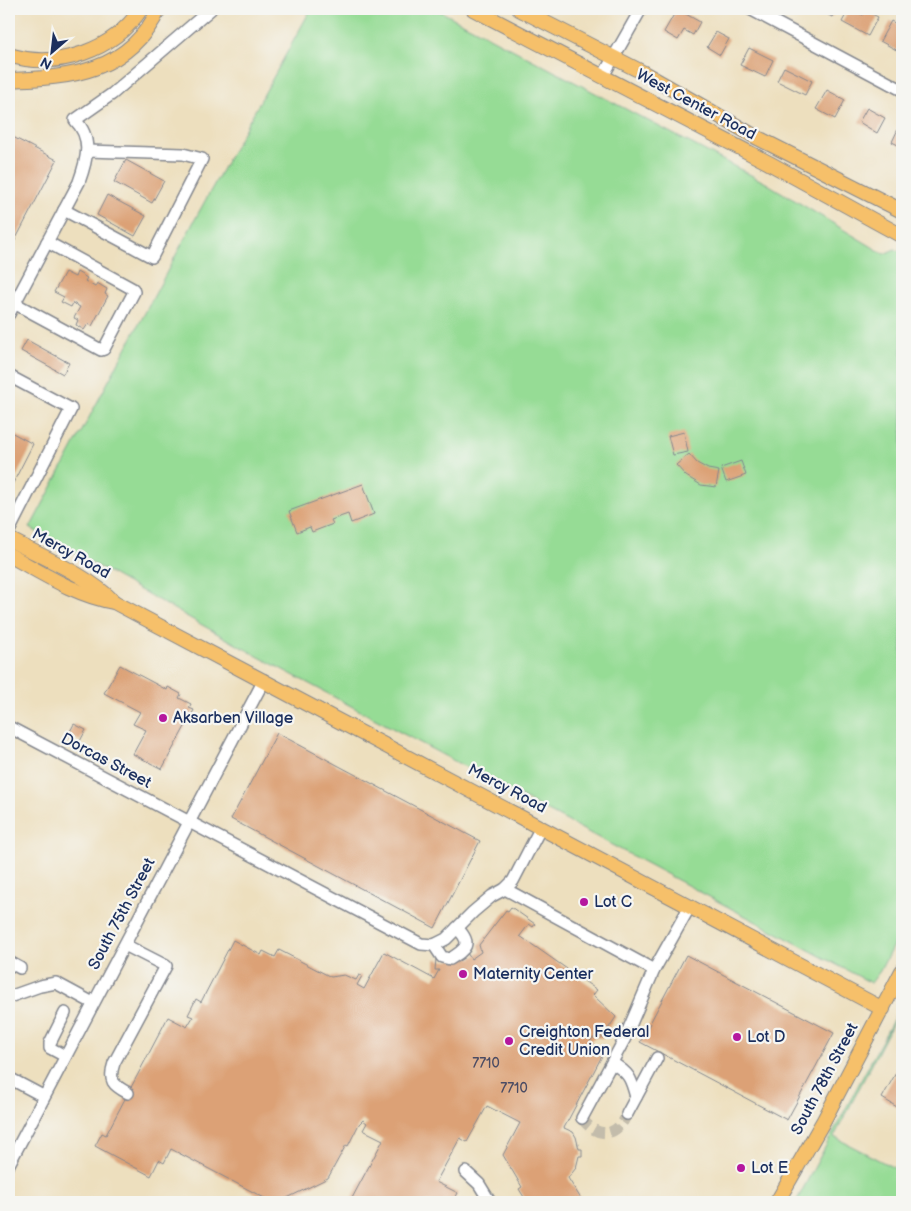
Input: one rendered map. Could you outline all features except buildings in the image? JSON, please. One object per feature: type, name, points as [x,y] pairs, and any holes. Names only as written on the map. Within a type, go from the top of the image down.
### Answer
[{"type":"main road","points":[[9,55],[41,60],[75,56],[91,51],[123,30],[140,9]]},
{"type":"main road","points":[[9,80],[56,78],[94,69],[125,52],[147,29],[159,9]]},
{"type":"main road","name":"West Center Road","points":[[473,9],[769,163],[902,236]]},
{"type":"main road","name":"West Center Road","points":[[519,9],[614,57],[756,137],[902,211]]},
{"type":"main road","name":"Mercy Road","points":[[9,539],[92,583],[105,592],[114,602]]},
{"type":"main road","name":"Mercy Road","points":[[9,555],[86,594],[101,600],[114,602],[883,1009]]},
{"type":"main road","name":"South 78th Street","points":[[777,1202],[824,1120],[902,971]]},
{"type":"street","points":[[47,242],[133,289],[134,292],[104,349],[101,350],[12,308],[47,242],[64,210],[79,182],[84,169],[87,140],[83,129],[75,120],[112,94],[211,9]]},
{"type":"street","points":[[603,76],[641,9]]},
{"type":"street","points":[[750,9],[902,90]]},
{"type":"street","points":[[64,210],[152,256],[202,159],[183,154],[87,152]]},
{"type":"street","points":[[9,376],[72,409],[9,531]]},
{"type":"street","name":"South 75th Street","points":[[9,1164],[43,1096],[125,945],[264,680]]},
{"type":"street","name":"Dorcas Street","points":[[9,727],[421,944],[434,945],[442,957],[450,958],[463,950],[466,945],[465,936],[457,928]]},
{"type":"street","points":[[434,945],[446,939],[486,902],[513,881],[540,827]]},
{"type":"street","points":[[505,889],[654,970]]},
{"type":"street","points":[[582,1118],[624,1040],[654,970],[690,906]]},
{"type":"street","points":[[125,945],[166,966],[111,1072],[111,1079],[115,1086],[128,1093]]},
{"type":"street","points":[[9,962],[20,968]]},
{"type":"street","points":[[9,997],[40,986],[56,983],[93,1003]]},
{"type":"street","points":[[65,1013],[50,1043],[50,1048],[65,1056]]},
{"type":"street","points":[[627,1114],[657,1058]]},
{"type":"street","points":[[612,1063],[623,1069],[630,1078],[636,1097]]},
{"type":"street","points":[[9,1078],[43,1096]]},
{"type":"street","points":[[466,1172],[479,1184],[490,1202]]},
{"type":"green space","points":[[311,9],[436,9],[766,183],[884,254],[895,249],[902,253],[902,928],[880,971],[871,983],[259,657],[30,528],[200,210]]},
{"type":"green space","points":[[902,1003],[902,1020],[896,1017],[834,1137],[902,1172],[902,1202],[796,1202]]},
{"type":"tunnel","points":[[582,1118],[594,1130],[605,1133],[615,1130],[627,1114]]},
{"type":"place","name":"Aksarben Village","points":[[163,718]]},
{"type":"place","name":"Lot C","points":[[584,902]]},
{"type":"place","name":"Maternity Center","points":[[463,974]]},
{"type":"place","name":"Lot D","points":[[737,1037]]},
{"type":"place","name":"Creighton Federal Credit Union","points":[[509,1041]]},
{"type":"place","name":"Lot E","points":[[741,1168]]}]
